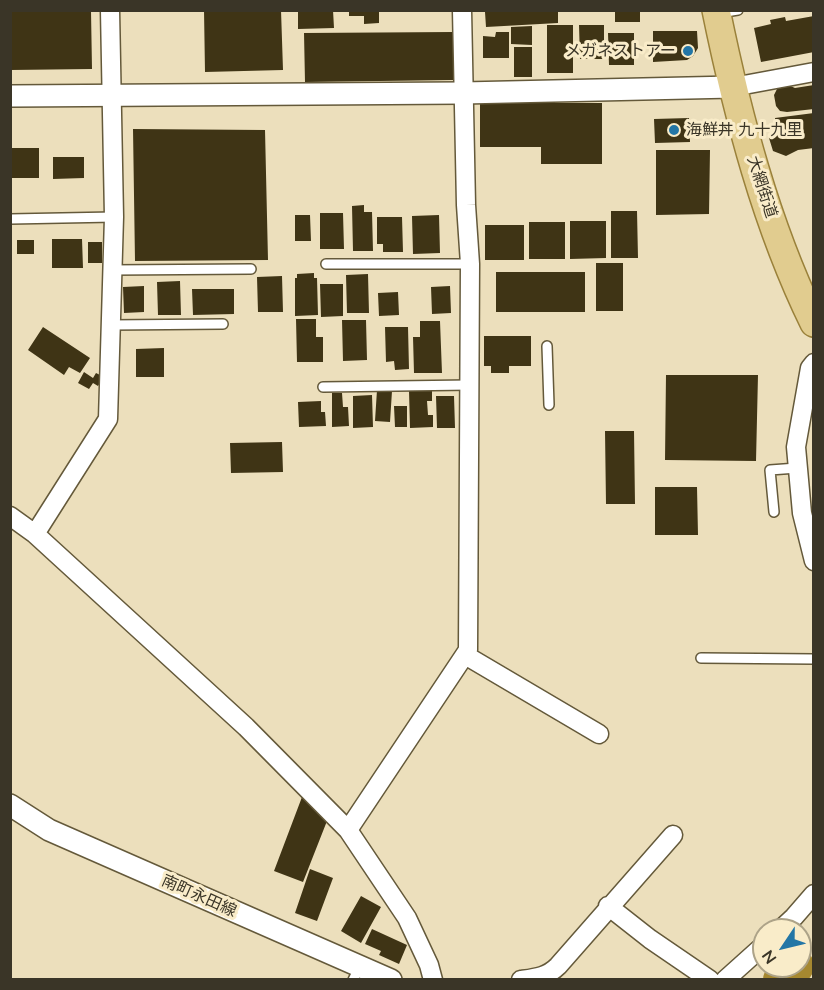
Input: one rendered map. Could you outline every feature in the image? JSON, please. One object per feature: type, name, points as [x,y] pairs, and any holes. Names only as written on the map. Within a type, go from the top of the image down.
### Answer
[{"type":"main road","name":"大網街道","points":[[724,12],[733,87],[759,181],[798,291],[813,323]]},
{"type":"street","points":[[35,534],[108,419],[114,217],[110,10]]},
{"type":"street","points":[[348,830],[468,650],[470,264],[466,205],[462,10]]},
{"type":"street","points":[[10,96],[463,93],[733,87],[813,72]]},
{"type":"street","points":[[813,363],[810,368],[796,447],[802,513],[813,561]]},
{"type":"street","points":[[10,516],[35,534],[246,727],[348,830],[407,918],[429,965],[433,980]]},
{"type":"street","points":[[465,655],[599,734]]},
{"type":"street","name":"南町永田線","points":[[10,805],[49,830],[357,973],[391,980]]},
{"type":"street","points":[[521,980],[542,977],[551,973],[673,835]]},
{"type":"street","points":[[793,918],[813,894]]},
{"type":"street","points":[[608,906],[650,939],[710,980]]},
{"type":"street","points":[[725,980],[752,956]]},
{"type":"lane","points":[[10,219],[114,217]]},
{"type":"lane","points":[[326,264],[470,264]]},
{"type":"lane","points":[[112,270],[251,269]]},
{"type":"lane","points":[[111,326],[223,324]]},
{"type":"lane","points":[[547,346],[549,405]]},
{"type":"lane","points":[[323,387],[470,385]]},
{"type":"lane","points":[[774,512],[771,470],[797,468]]},
{"type":"lane","points":[[701,658],[813,659]]},
{"type":"building","points":[[204,10],[281,10],[283,70],[205,72]]},
{"type":"building","points":[[298,10],[333,10],[334,28],[298,29]]},
{"type":"building","points":[[349,10],[379,10],[379,23],[364,24],[364,16],[349,16]]},
{"type":"building","points":[[558,10],[558,23],[486,27],[485,12]]},
{"type":"building","points":[[615,10],[640,10],[640,22],[615,22]]},
{"type":"building","points":[[91,11],[92,69],[10,70],[10,12]]},
{"type":"building","points":[[814,16],[814,52],[761,62],[754,28],[771,24],[770,20],[785,17],[786,21]]},
{"type":"building","points":[[547,25],[573,25],[573,73],[547,73]]},
{"type":"building","points":[[579,25],[604,25],[604,59],[580,59]]},
{"type":"building","points":[[532,26],[532,45],[511,44],[511,27]]},
{"type":"building","points":[[653,31],[697,31],[698,48],[687,60],[653,62]]},
{"type":"building","points":[[453,32],[454,80],[305,82],[304,33]]},
{"type":"building","points":[[496,32],[509,32],[509,58],[483,58],[483,36],[495,37]]},
{"type":"building","points":[[608,33],[634,33],[634,65],[609,65]]},
{"type":"building","points":[[514,47],[532,47],[532,77],[514,77]]},
{"type":"building","points":[[788,85],[795,88],[814,85],[814,109],[780,111],[776,106],[774,95],[777,89]]},
{"type":"building","points":[[480,103],[602,103],[602,164],[541,164],[541,147],[480,147]]},
{"type":"building","points":[[814,113],[814,148],[798,150],[786,156],[773,151],[769,138],[776,128],[775,118]]},
{"type":"building","points":[[689,118],[690,142],[655,143],[654,119]]},
{"type":"building","points":[[133,129],[265,130],[268,260],[135,261]]},
{"type":"building","points":[[10,148],[39,148],[39,178],[10,178]]},
{"type":"building","points":[[656,150],[710,150],[709,214],[656,215]]},
{"type":"building","points":[[53,157],[84,157],[84,178],[53,179]]},
{"type":"building","points":[[364,205],[364,212],[372,212],[373,251],[353,251],[352,206]]},
{"type":"building","points":[[611,211],[637,211],[638,258],[611,258]]},
{"type":"building","points":[[320,213],[343,213],[344,249],[320,249]]},
{"type":"building","points":[[295,215],[310,215],[311,241],[295,241]]},
{"type":"building","points":[[439,215],[440,253],[413,254],[412,216]]},
{"type":"building","points":[[377,217],[402,217],[403,252],[383,252],[383,244],[377,244]]},
{"type":"building","points":[[570,221],[606,221],[606,258],[570,259]]},
{"type":"building","points":[[529,222],[565,222],[565,259],[529,259]]},
{"type":"building","points":[[485,225],[524,225],[524,260],[485,260]]},
{"type":"building","points":[[52,239],[82,239],[83,268],[52,268]]},
{"type":"building","points":[[17,240],[34,240],[34,254],[17,254]]},
{"type":"building","points":[[88,242],[102,242],[102,263],[88,263]]},
{"type":"building","points":[[596,263],[623,263],[623,311],[596,311]]},
{"type":"building","points":[[496,272],[585,272],[585,312],[496,312]]},
{"type":"building","points":[[314,273],[314,278],[317,278],[318,315],[295,316],[295,278],[297,274]]},
{"type":"building","points":[[368,274],[369,313],[347,313],[346,275]]},
{"type":"building","points":[[282,276],[283,312],[258,312],[257,277]]},
{"type":"building","points":[[180,281],[181,315],[158,315],[157,282]]},
{"type":"building","points":[[320,284],[343,284],[343,316],[321,317]]},
{"type":"building","points":[[144,286],[144,312],[124,313],[123,287]]},
{"type":"building","points":[[450,286],[451,313],[432,314],[431,287]]},
{"type":"building","points":[[192,289],[234,289],[234,314],[193,315]]},
{"type":"building","points":[[398,292],[399,315],[379,316],[378,293]]},
{"type":"building","points":[[296,319],[316,319],[316,337],[323,337],[323,362],[297,362]]},
{"type":"building","points":[[342,320],[366,320],[367,360],[343,361]]},
{"type":"building","points":[[420,321],[440,321],[442,373],[414,373],[413,337],[420,337]]},
{"type":"building","points":[[43,327],[90,358],[80,373],[69,367],[64,375],[28,350]]},
{"type":"building","points":[[385,327],[408,327],[409,369],[395,370],[394,361],[386,362]]},
{"type":"building","points":[[484,336],[531,336],[531,366],[509,366],[509,373],[491,373],[491,366],[484,366]]},
{"type":"building","points":[[164,348],[164,377],[136,377],[136,349]]},
{"type":"building","points":[[84,372],[93,378],[96,373],[104,377],[98,386],[93,383],[89,389],[78,383]]},
{"type":"building","points":[[666,375],[758,375],[756,461],[665,460]]},
{"type":"building","points":[[377,390],[392,391],[390,422],[375,421]]},
{"type":"building","points":[[409,391],[432,391],[432,401],[427,401],[428,415],[433,415],[433,427],[410,428]]},
{"type":"building","points":[[332,393],[342,393],[343,407],[348,407],[349,426],[332,427]]},
{"type":"building","points":[[372,395],[373,427],[353,428],[353,396]]},
{"type":"building","points":[[436,396],[454,396],[455,428],[437,428]]},
{"type":"building","points":[[321,401],[321,412],[325,412],[326,426],[299,427],[298,402]]},
{"type":"building","points":[[394,406],[407,406],[407,427],[395,427]]},
{"type":"building","points":[[605,431],[634,431],[635,504],[606,504]]},
{"type":"building","points":[[282,442],[283,472],[231,473],[230,443]]},
{"type":"building","points":[[655,487],[697,487],[698,535],[655,535]]},
{"type":"building","points":[[302,797],[315,802],[327,821],[303,882],[274,871]]},
{"type":"building","points":[[310,869],[333,878],[317,921],[295,913]]},
{"type":"building","points":[[361,896],[381,907],[361,943],[341,931]]},
{"type":"building","points":[[372,929],[407,945],[399,964],[379,955],[381,951],[365,944]]},
{"type":"place","name":"メガネストアー","points":[[688,51]]},
{"type":"place","name":"海鮮丼 九十九里","points":[[674,130]]}]
